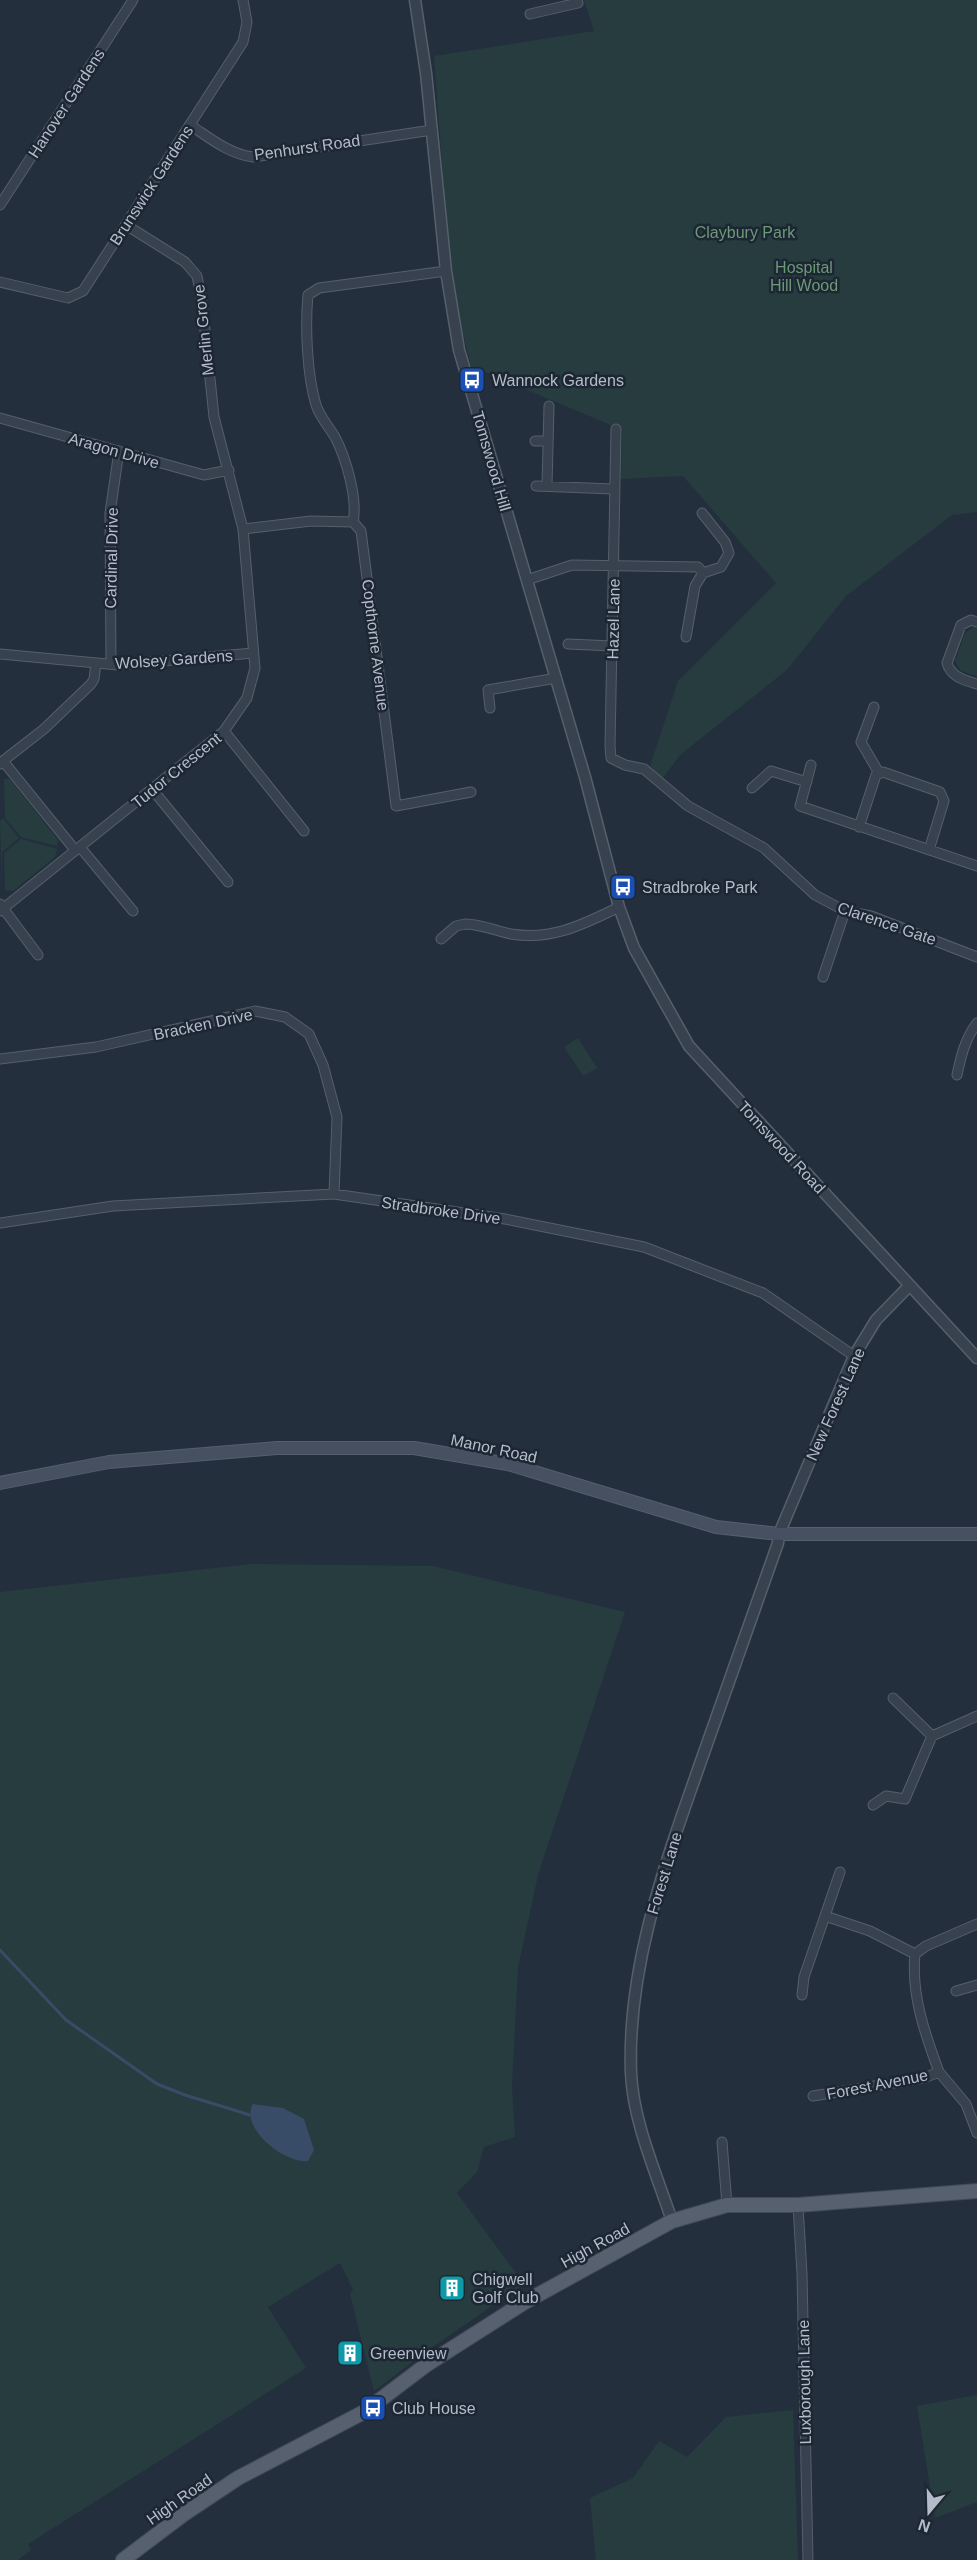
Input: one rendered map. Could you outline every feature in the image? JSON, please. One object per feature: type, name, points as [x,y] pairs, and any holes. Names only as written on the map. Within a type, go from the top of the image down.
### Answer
[{"type":"main road","name":"Manor Road","points":[[0,1483],[109,1462],[266,1449],[414,1448],[508,1464],[716,1527],[779,1534],[977,1534]]},
{"type":"main road","name":"High Road","points":[[123,2560],[184,2514],[238,2478],[364,2412],[426,2365],[525,2302],[672,2221],[727,2205],[798,2205],[977,2191]]},
{"type":"street","name":"Hanover Gardens","points":[[0,205],[133,0]]},
{"type":"street","name":"Brunswick Gardens","points":[[0,282],[68,298],[83,291],[243,42],[247,22],[243,0]]},
{"type":"street","name":"Tomswood Hill","points":[[415,0],[432,129],[446,271],[459,350],[556,678],[620,909]]},
{"type":"street","points":[[530,14],[578,3],[577,0]]},
{"type":"street","name":"Penhurst Road","points":[[190,125],[230,150],[242,156],[253,157],[432,129]]},
{"type":"street","name":"Merlin Grove","points":[[126,225],[185,262],[196,276],[202,302],[208,382],[214,417],[229,470]]},
{"type":"street","points":[[243,529],[311,521],[354,522],[351,489],[345,461],[316,406],[311,377],[307,324],[308,295],[319,288],[446,271]]},
{"type":"street","points":[[547,486],[549,406]]},
{"type":"street","name":"Aragon Drive","points":[[0,418],[204,475],[229,470]]},
{"type":"street","name":"Hazel Lane","points":[[616,429],[611,758],[625,765],[644,769],[656,778]]},
{"type":"street","points":[[534,441],[547,441]]},
{"type":"street","name":"Cardinal Drive","points":[[111,664],[110,513],[119,451]]},
{"type":"street","name":"Tudor Crescent","points":[[1,908],[224,731],[247,698],[255,668],[243,529],[229,470]]},
{"type":"street","points":[[536,486],[614,489]]},
{"type":"street","points":[[527,580],[572,565],[700,570],[722,567],[729,553],[725,542],[702,513]]},
{"type":"street","name":"Copthorne Avenue","points":[[354,522],[361,531],[396,806],[471,792]]},
{"type":"street","points":[[686,637],[700,570]]},
{"type":"street","points":[[977,622],[971,620],[962,625],[947,663],[948,668],[958,677],[977,684]]},
{"type":"street","points":[[568,644],[613,646]]},
{"type":"street","name":"Wolsey Gardens","points":[[0,654],[111,664],[253,653]]},
{"type":"street","name":"Wolsey Gardens","points":[[1,762],[44,729],[91,684],[96,663]]},
{"type":"street","points":[[490,708],[488,690],[556,678]]},
{"type":"street","points":[[874,707],[861,742],[879,773]]},
{"type":"street","points":[[224,731],[304,831]]},
{"type":"street","points":[[1,762],[133,911]]},
{"type":"street","points":[[811,765],[800,806],[977,866]]},
{"type":"street","points":[[752,788],[771,771],[807,782]]},
{"type":"street","points":[[859,827],[876,775],[883,772],[940,792],[944,801],[928,850]]},
{"type":"street","name":"Clarence Gate","points":[[656,778],[688,806],[764,848],[815,895],[845,911],[871,915],[977,957]]},
{"type":"street","points":[[152,789],[228,882]]},
{"type":"street","points":[[1,908],[38,955]]},
{"type":"street","points":[[441,939],[456,926],[465,924],[538,937],[580,926],[620,909]]},
{"type":"street","name":"Tomswood Road","points":[[620,909],[634,948],[689,1046],[977,1358]]},
{"type":"street","points":[[823,977],[845,911]]},
{"type":"street","name":"Bracken Drive","points":[[0,1059],[96,1047],[255,1011],[285,1017],[309,1034],[323,1065],[337,1117],[334,1194]]},
{"type":"street","points":[[957,1075],[961,1054],[970,1032],[977,1023]]},
{"type":"street","name":"Stradbroke Drive","points":[[0,1223],[113,1206],[334,1194],[505,1219],[644,1247],[763,1293],[854,1356]]},
{"type":"street","name":"New Forest Lane","points":[[779,1534],[854,1356],[876,1320],[909,1286]]},
{"type":"street","name":"Forest Lane","points":[[672,2221],[641,2129],[631,2074],[634,2016],[641,1958],[656,1891],[778,1543],[779,1534]]},
{"type":"street","points":[[893,1698],[932,1736]]},
{"type":"street","points":[[873,1805],[886,1796],[905,1799],[932,1736],[977,1716]]},
{"type":"street","points":[[802,1995],[804,1977],[840,1872]]},
{"type":"street","points":[[825,1916],[870,1931],[915,1954]]},
{"type":"street","points":[[939,2072],[921,2023],[914,1966],[915,1954],[926,1946],[977,1924]]},
{"type":"street","points":[[956,1990],[977,1985]]},
{"type":"street","name":"Forest Avenue","points":[[813,2096],[924,2078],[939,2072],[952,2084],[966,2104],[977,2133]]},
{"type":"street","points":[[722,2142],[727,2205]]},
{"type":"street","name":"Luxborough Lane","points":[[798,2205],[802,2274],[808,2560]]},
{"type":"green space","name":"Hospital Hill Wood","points":[[584,0],[977,0],[977,512],[952,515],[846,596],[787,670],[680,755],[662,779],[650,766],[678,681],[776,583],[683,476],[621,479],[622,430],[471,366],[451,285],[434,56],[594,31]]},
{"type":"green space","points":[[973,627],[977,628],[977,676],[961,671],[955,661],[965,633]]},
{"type":"green space","points":[[4,779],[10,779],[58,840],[57,846],[21,837],[5,818]]},
{"type":"green space","points":[[3,818],[19,838],[2,852],[2,890],[0,821]]},
{"type":"green space","points":[[21,839],[57,849],[55,857],[13,891],[5,890],[4,853]]},
{"type":"green space","points":[[578,1038],[597,1068],[583,1076],[564,1047]]},
{"type":"green space","name":"Chigwell Golf Club","points":[[251,1564],[433,1566],[625,1612],[538,1875],[518,1968],[512,2086],[515,2137],[484,2147],[477,2172],[457,2193],[524,2284],[374,2391],[350,2294],[353,2290],[340,2263],[268,2307],[306,2368],[28,2544],[31,2550],[18,2560],[0,2560],[0,1592]]},
{"type":"green space","points":[[977,2395],[977,2502],[935,2518],[917,2406]]},
{"type":"green space","points":[[793,2410],[798,2560],[596,2560],[590,2498],[633,2478],[659,2441],[687,2457],[726,2417]]},
{"type":"water","points":[[253,2104],[283,2108],[304,2119],[314,2150],[308,2161],[288,2157],[267,2143],[252,2123],[250,2113]]},
{"type":"waterway","points":[[0,1950],[66,2020],[157,2084],[250,2115]]},
{"type":"place","name":"Wannock Gardens","points":[[472,380]]},
{"type":"place","name":"Stradbroke Park","points":[[623,887]]},
{"type":"place","name":"Chigwell Golf Club","points":[[452,2288]]},
{"type":"place","name":"Greenview","points":[[350,2353]]},
{"type":"place","name":"Club House","points":[[373,2408]]},
{"type":"park label","name":"Claybury Park","points":[[745,232]]}]
